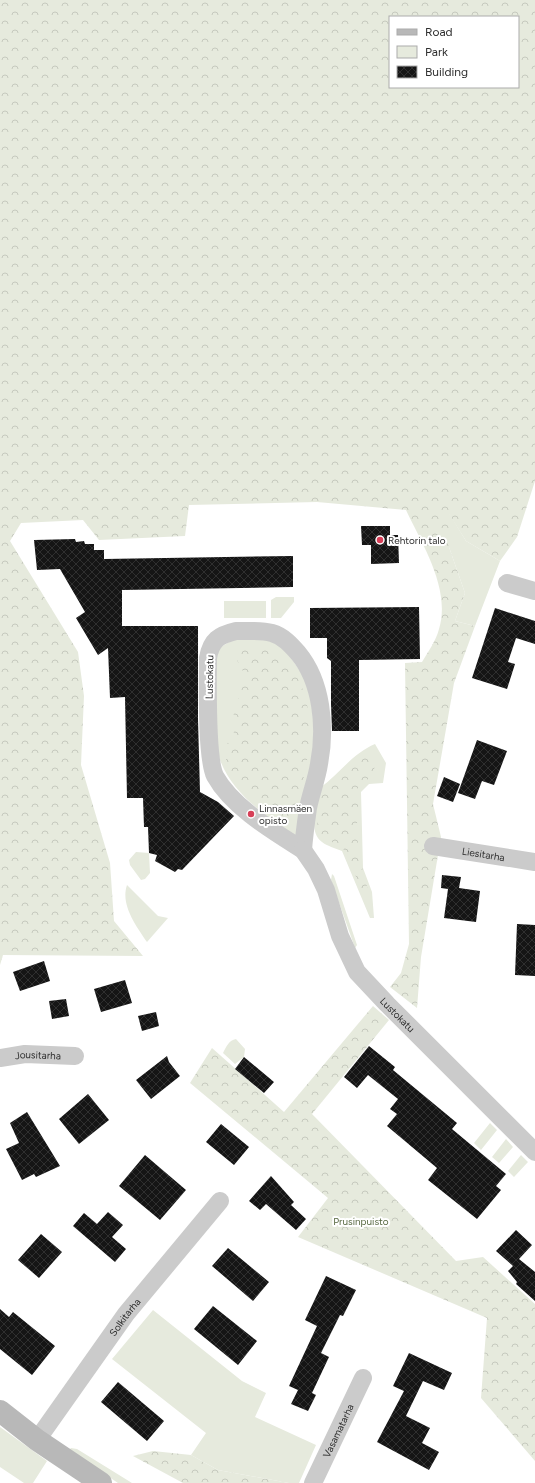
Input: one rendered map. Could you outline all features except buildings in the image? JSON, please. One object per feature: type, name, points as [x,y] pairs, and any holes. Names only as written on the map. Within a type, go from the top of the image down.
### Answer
[{"type":"main road","points":[[0,1411],[37,1440],[101,1483]]},
{"type":"street","points":[[507,583],[535,592]]},
{"type":"street","name":"Lustokatu","points":[[303,850],[308,808],[322,746],[320,707],[310,671],[292,647],[283,638],[272,633],[236,632],[223,634],[210,647],[208,658],[210,734],[215,774],[224,788],[249,813],[303,850],[316,869],[326,890],[340,936],[357,972],[535,1152]]},
{"type":"street","name":"Liesitarha","points":[[433,846],[535,862]]},
{"type":"street","name":"Jousitarha","points":[[0,1058],[25,1054],[75,1056]]},
{"type":"street","name":"Solkitarha","points":[[37,1440],[126,1314],[220,1201]]},
{"type":"street","name":"Vasamatarha","points":[[312,1483],[363,1378]]},
{"type":"green space","points":[[0,0],[535,0],[535,481],[517,537],[500,561],[466,541],[449,514],[449,547],[465,593],[455,621],[475,626],[454,683],[433,804],[441,837],[421,957],[417,1008],[390,987],[401,973],[409,944],[405,663],[422,662],[436,638],[442,614],[438,583],[433,568],[406,510],[317,502],[189,505],[185,536],[99,540],[83,520],[21,523],[10,541],[78,652],[84,696],[81,765],[110,863],[114,921],[143,956],[3,955],[0,965]]},
{"type":"green space","points":[[449,513],[466,541],[500,561],[475,626],[455,621],[465,593],[449,547]]},
{"type":"green space","points":[[276,597],[294,597],[294,602],[281,618],[271,618],[271,600]]},
{"type":"green space","points":[[224,601],[266,601],[266,618],[224,618]]},
{"type":"green space","points":[[236,638],[266,640],[282,645],[311,687],[315,749],[297,834],[295,836],[270,819],[247,799],[228,776],[221,763],[217,749],[215,656],[221,647]]},
{"type":"green space","points":[[237,645],[269,650],[285,657],[302,687],[307,704],[309,741],[304,778],[294,813],[281,822],[257,804],[242,789],[236,781],[226,761],[226,745],[234,736],[233,717],[245,675],[231,649]]},
{"type":"green space","points":[[375,744],[386,763],[383,783],[369,784],[361,792],[363,868],[372,892],[374,918],[370,918],[342,851],[329,846],[317,837],[314,816],[320,788],[353,758]]},
{"type":"green space","points":[[364,752],[374,756],[375,762],[372,775],[357,789],[358,844],[370,897],[369,899],[366,899],[343,848],[323,837],[317,826],[322,788],[345,773]]},
{"type":"green space","points":[[136,852],[149,853],[150,873],[145,879],[141,880],[130,865],[129,860]]},
{"type":"green space","points":[[332,874],[334,876],[357,945],[355,948],[331,880]]},
{"type":"green space","points":[[127,885],[158,916],[168,918],[147,942],[134,923],[128,908],[125,893]]},
{"type":"green space","name":"Prusinpuisto","points":[[373,1006],[389,1020],[312,1114],[456,1261],[483,1257],[535,1304],[535,1461],[481,1398],[487,1318],[298,1237],[328,1198],[190,1083],[212,1048],[284,1112]]},
{"type":"green space","points":[[236,1039],[245,1049],[244,1057],[235,1064],[223,1053],[230,1042]]},
{"type":"green space","points":[[490,1123],[497,1130],[481,1150],[474,1143]]},
{"type":"green space","points":[[506,1139],[513,1147],[499,1163],[492,1157]]},
{"type":"green space","points":[[521,1155],[528,1162],[514,1177],[508,1171]]},
{"type":"green space","points":[[153,1310],[242,1381],[266,1393],[255,1417],[316,1445],[299,1483],[289,1483],[218,1470],[191,1455],[206,1433],[112,1359]]},
{"type":"green space","points":[[0,1427],[47,1461],[33,1483],[24,1483],[0,1467]]},
{"type":"green space","points":[[71,1448],[77,1449],[132,1483],[118,1483],[69,1450]]},
{"type":"green space","points":[[153,1451],[191,1455],[218,1470],[289,1483],[183,1483],[133,1456]]},
{"type":"place","name":"Rehtorin talo","points":[[380,540]]},
{"type":"place","name":"Linnasmäen opisto","points":[[251,814]]}]
